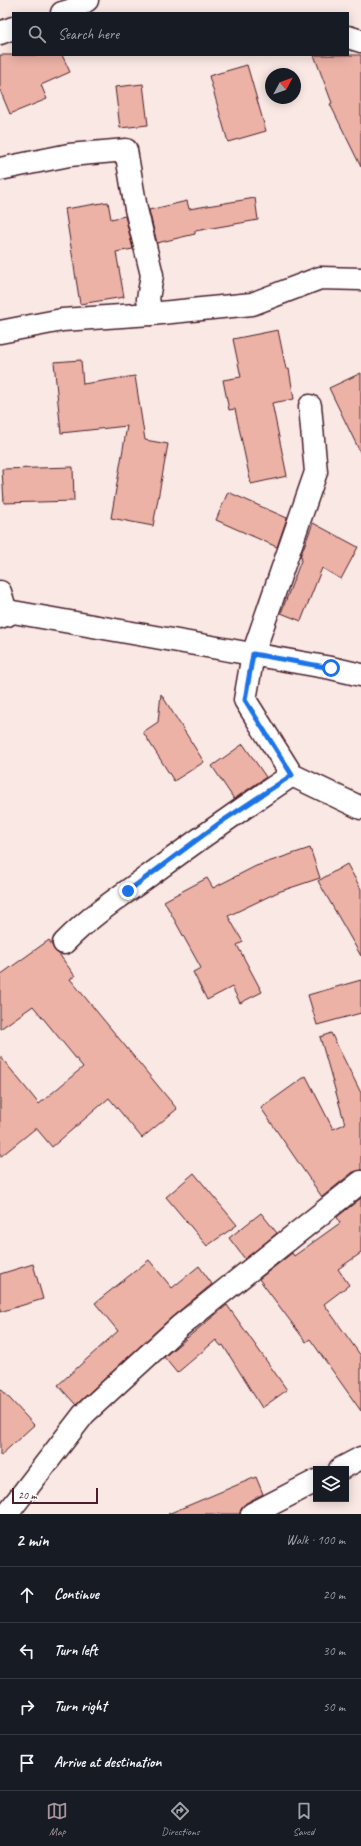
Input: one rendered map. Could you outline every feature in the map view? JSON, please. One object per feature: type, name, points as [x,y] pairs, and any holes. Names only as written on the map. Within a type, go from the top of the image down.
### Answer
[{"type":"street","points":[[74,8],[91,12]]},
{"type":"street","points":[[0,33],[12,28]]},
{"type":"street","points":[[349,37],[361,41]]},
{"type":"street","points":[[0,169],[69,155],[126,150],[136,209],[152,275],[148,299],[151,314]]},
{"type":"street","points":[[0,332],[62,320],[151,314],[252,304],[320,278],[361,279]]},
{"type":"street","points":[[310,406],[316,472],[253,654],[245,700],[292,775],[361,808]]},
{"type":"street","points":[[0,592],[3,616],[13,612],[331,668],[361,675]]},
{"type":"street","points":[[64,943],[74,933],[110,905],[221,822],[292,775]]},
{"type":"street","points":[[7,1514],[84,1414],[180,1326],[361,1182]]},
{"type":"street","points":[[346,1466],[361,1458]]},
{"type":"street","points":[[252,1514],[313,1483]]},
{"type":"building","points":[[0,55],[62,56],[70,72],[41,85],[47,99],[10,114],[0,90]]},
{"type":"building","points":[[361,55],[361,167],[330,104],[332,103],[314,56]]},
{"type":"building","points":[[247,65],[266,131],[228,142],[209,76]]},
{"type":"building","points":[[143,84],[148,125],[120,128],[115,87]]},
{"type":"building","points":[[255,198],[258,220],[195,231],[195,234],[157,243],[149,210],[187,201],[189,209]]},
{"type":"building","points":[[108,202],[111,219],[125,216],[133,249],[116,252],[124,297],[80,304],[65,209]]},
{"type":"building","points":[[278,330],[286,369],[289,369],[294,399],[272,403],[287,476],[251,484],[235,409],[229,410],[223,380],[241,377],[233,339]]},
{"type":"building","points":[[81,360],[83,384],[135,376],[145,440],[168,444],[153,526],[111,518],[127,426],[61,433],[54,362]]},
{"type":"building","points":[[361,373],[361,454],[329,388]]},
{"type":"building","points":[[73,467],[74,501],[4,503],[2,469]]},
{"type":"building","points":[[228,492],[287,518],[277,547],[216,520]]},
{"type":"building","points":[[313,523],[358,547],[341,579],[322,568],[301,621],[281,613],[302,558],[300,557]]},
{"type":"building","points":[[161,694],[204,762],[174,781],[143,732],[158,722]]},
{"type":"building","points":[[243,744],[266,777],[234,799],[212,766]]},
{"type":"building","points":[[310,848],[320,878],[278,892],[228,916],[243,942],[237,945],[262,992],[240,1003],[232,987],[207,1000],[193,972],[201,968],[164,901],[207,878],[213,888],[256,866]]},
{"type":"building","points":[[347,864],[361,889],[361,956],[318,881]]},
{"type":"building","points":[[49,940],[55,951],[59,954],[75,976],[70,979],[177,1109],[142,1138],[109,1098],[52,1147],[36,1128],[0,1157],[0,1056],[39,1104],[83,1067],[33,1006],[0,1029],[0,975]]},
{"type":"building","points":[[361,980],[361,1013],[317,1025],[308,995]]},
{"type":"building","points":[[331,1033],[361,1093],[361,1170],[353,1172],[322,1197],[261,1108],[306,1076],[333,1129],[345,1124],[320,1037]]},
{"type":"building","points":[[194,1173],[237,1225],[207,1246],[166,1197]]},
{"type":"building","points":[[361,1198],[361,1253],[338,1269],[349,1285],[324,1304],[361,1356],[361,1411],[310,1339],[306,1342],[259,1279],[292,1253],[294,1256],[340,1223],[337,1217]]},
{"type":"building","points":[[261,1213],[277,1233],[245,1259],[229,1238]]},
{"type":"building","points":[[149,1260],[172,1288],[199,1266],[212,1284],[172,1317],[76,1405],[58,1385],[118,1331],[95,1303]]},
{"type":"building","points":[[33,1264],[43,1299],[0,1312],[0,1274]]},
{"type":"building","points":[[227,1305],[287,1390],[262,1408],[223,1345],[221,1346],[216,1340],[177,1373],[164,1357]]},
{"type":"building","points":[[0,1388],[34,1425],[0,1456]]},
{"type":"building","points":[[256,1477],[263,1494],[246,1503],[241,1508],[240,1514],[168,1514]]},
{"type":"route","points":[[128,891],[221,822],[292,775],[245,700],[253,654],[331,668]]}]
